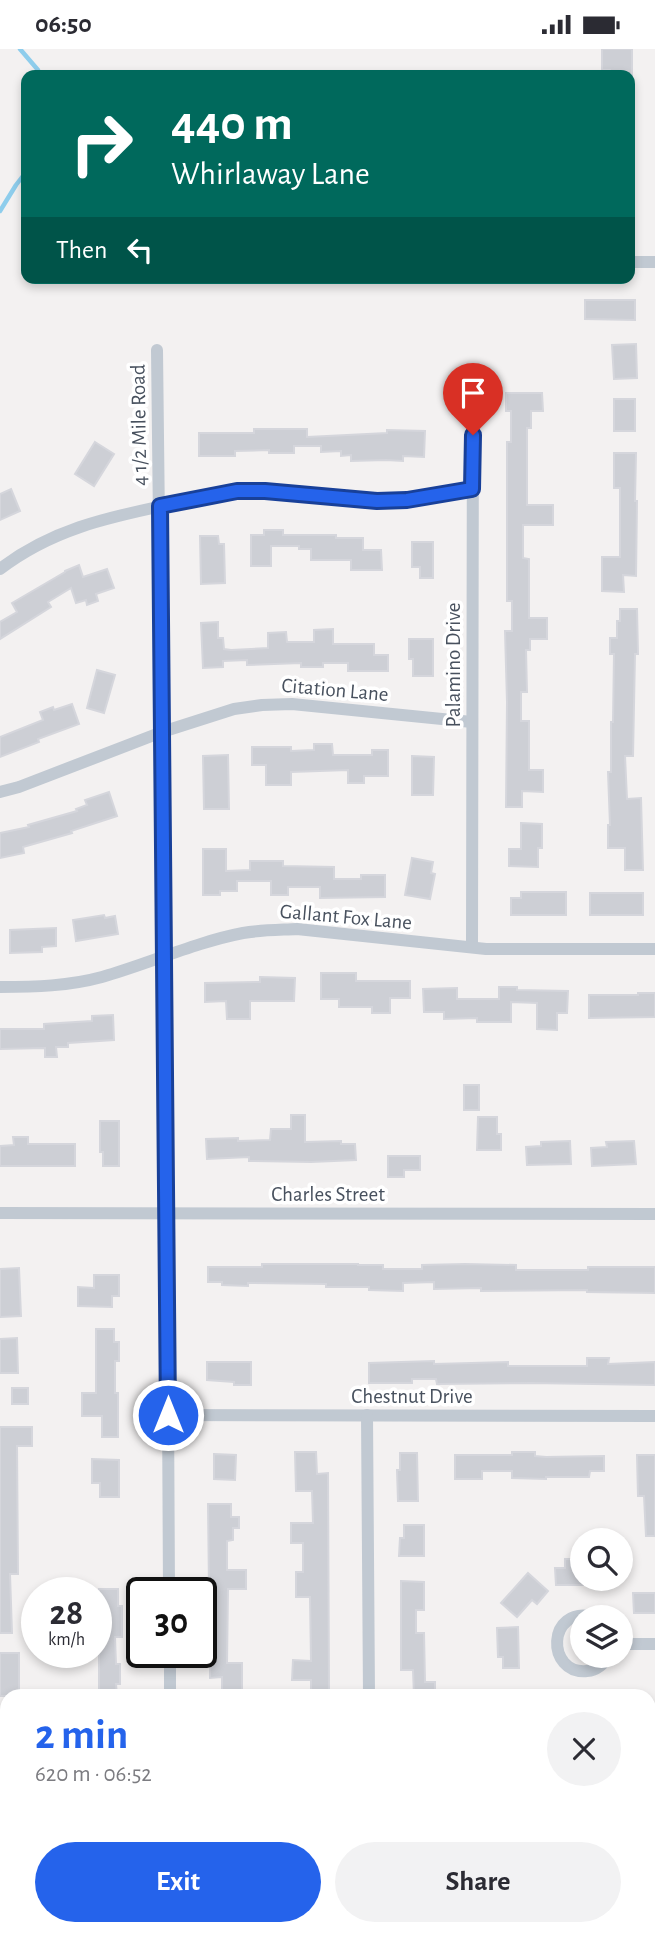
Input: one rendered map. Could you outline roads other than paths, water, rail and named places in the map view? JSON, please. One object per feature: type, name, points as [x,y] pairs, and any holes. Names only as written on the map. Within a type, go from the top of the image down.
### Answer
[{"type":"street","points":[[635,262],[655,262]]},
{"type":"street","name":"4 1/2 Mile Road","points":[[157,350],[165,957],[169,1577]]},
{"type":"street","name":"Palamino Drive","points":[[472,947],[473,382]]},
{"type":"street","points":[[0,569],[42,542],[73,528],[106,518],[237,491],[377,501],[407,500],[472,489]]},
{"type":"street","name":"Citation Lane","points":[[0,792],[162,731],[233,709],[292,703],[472,722]]},
{"type":"street","name":"Gallant Fox Lane","points":[[0,987],[67,984],[101,977],[240,934],[268,930],[297,929],[472,947],[655,949]]},
{"type":"street","name":"Charles Street","points":[[0,1213],[655,1214]]},
{"type":"street","name":"Chestnut Drive","points":[[168,1415],[655,1416]]},
{"type":"street","points":[[367,1415],[369,1689]]},
{"type":"street","points":[[570,1620],[562,1626],[556,1643],[558,1653],[570,1667]]},
{"type":"street","points":[[633,1644],[655,1644]]},
{"type":"street","points":[[170,1668],[170,1689]]},
{"type":"street","points":[[572,1668],[579,1671],[598,1668]]},
{"type":"waterway","points":[[20,49],[38,70]]},
{"type":"waterway","points":[[0,211],[21,178]]}]
